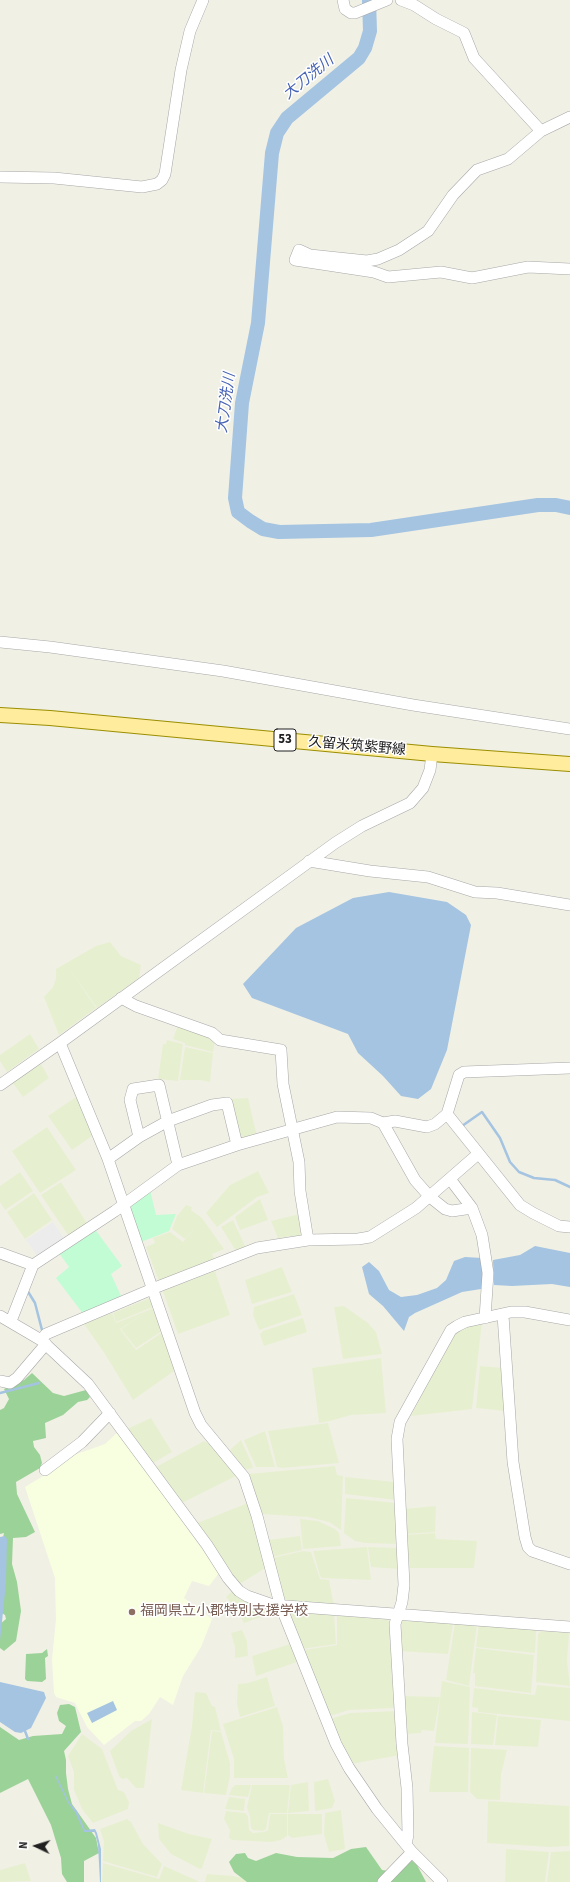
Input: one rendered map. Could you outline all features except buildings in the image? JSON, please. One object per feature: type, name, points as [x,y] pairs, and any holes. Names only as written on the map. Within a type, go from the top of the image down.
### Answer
[{"type":"main road","name":"久留米筑紫野線","points":[[0,715],[50,718],[432,754],[570,764]]},
{"type":"street","points":[[0,177],[54,178],[142,187],[156,184],[162,180],[166,174],[180,70],[190,31],[203,0]]},
{"type":"street","points":[[343,0],[345,9],[350,13],[355,13],[382,3]]},
{"type":"street","points":[[401,0],[414,5],[436,19],[464,33],[474,58],[541,130]]},
{"type":"street","points":[[570,117],[541,130],[508,159],[477,170],[453,195],[428,232],[398,250],[378,259],[367,261],[310,255],[299,250],[295,260],[374,272],[388,277],[441,272],[472,278],[528,267],[570,269]]},
{"type":"street","points":[[0,642],[50,647],[223,671],[413,705],[570,729]]},
{"type":"street","points":[[0,1085],[60,1043],[309,861],[362,826],[410,802],[423,788],[430,770],[432,754]]},
{"type":"street","points":[[309,861],[370,871],[428,878],[475,892],[497,893],[570,905]]},
{"type":"street","points":[[121,998],[136,1006],[212,1033],[220,1040],[281,1050],[283,1084],[298,1162],[300,1191],[308,1240]]},
{"type":"street","points":[[60,1043],[108,1159],[201,1425],[244,1477],[258,1516],[280,1604],[336,1744],[349,1768],[377,1809],[409,1848],[442,1882]]},
{"type":"street","points":[[11,1321],[33,1265],[124,1204],[178,1165],[237,1145],[337,1117],[371,1118],[383,1123],[395,1121],[427,1127],[435,1124],[447,1114],[459,1075],[464,1072],[570,1068]]},
{"type":"street","points":[[139,1137],[130,1100],[133,1089],[159,1085],[178,1165]]},
{"type":"street","points":[[108,1159],[139,1137],[168,1120],[212,1105],[227,1103],[237,1145]]},
{"type":"street","points":[[447,1114],[520,1205],[559,1226],[570,1227]]},
{"type":"street","points":[[383,1123],[415,1180],[430,1197],[445,1209],[452,1211],[472,1208]]},
{"type":"street","points":[[0,1381],[10,1383],[17,1378],[43,1342],[46,1334],[257,1248],[308,1240],[358,1239],[370,1237],[430,1197],[478,1154]]},
{"type":"street","points":[[450,1179],[472,1208],[482,1235],[488,1273],[485,1318]]},
{"type":"street","points":[[0,1253],[33,1265]]},
{"type":"street","points":[[383,1882],[409,1848],[395,1624],[396,1615],[402,1602],[404,1585],[398,1439],[400,1422],[451,1330],[465,1322],[511,1312],[525,1312],[570,1320]]},
{"type":"street","points":[[503,1314],[513,1462],[525,1537],[528,1547],[532,1551],[570,1564]]},
{"type":"street","points":[[0,1316],[11,1321],[43,1342],[88,1384],[207,1545],[228,1578],[239,1591],[247,1596],[273,1605],[280,1604],[396,1615],[497,1620],[570,1627]]},
{"type":"street","points":[[45,1470],[82,1442],[110,1413]]},
{"type":"shaded area","points":[[110,942],[121,956],[141,965],[139,978],[97,1008],[67,965],[96,1008],[59,1035],[44,997],[53,987],[56,978],[56,969],[96,946]]},
{"type":"shaded area","points":[[178,1025],[213,1035],[215,1042],[213,1052],[185,1045],[185,1043],[173,1039]]},
{"type":"shaded area","points":[[30,1034],[39,1049],[7,1072],[0,1061],[0,1055]]},
{"type":"shaded area","points":[[167,1040],[183,1044],[178,1081],[158,1079],[163,1044],[166,1044]]},
{"type":"shaded area","points":[[185,1047],[213,1053],[210,1082],[200,1080],[180,1080]]},
{"type":"shaded area","points":[[41,1064],[49,1078],[23,1097],[12,1082]]},
{"type":"shaded area","points":[[79,1095],[95,1134],[72,1150],[48,1116]]},
{"type":"shaded area","points":[[248,1098],[257,1136],[239,1139],[229,1099]]},
{"type":"shaded area","points":[[47,1127],[76,1170],[40,1193],[12,1151]]},
{"type":"shaded area","points":[[258,1171],[269,1193],[257,1197],[217,1227],[206,1213],[230,1185]]},
{"type":"shaded area","points":[[20,1172],[33,1191],[5,1210],[0,1202],[0,1186]]},
{"type":"shaded area","points":[[61,1182],[88,1225],[70,1238],[41,1195]]},
{"type":"shaded area","points":[[34,1193],[52,1220],[25,1239],[7,1212]]},
{"type":"shaded area","points":[[260,1199],[268,1220],[240,1230],[235,1217]]},
{"type":"shaded area","points":[[186,1205],[192,1207],[191,1210],[202,1218],[224,1249],[212,1254],[215,1261],[159,1281],[146,1247],[155,1243],[153,1238],[170,1232],[183,1242],[198,1224],[185,1239],[172,1229],[177,1216]]},
{"type":"shaded area","points":[[300,1214],[302,1236],[278,1238],[271,1221]]},
{"type":"shaded area","points":[[233,1220],[246,1248],[236,1251],[221,1227]]},
{"type":"shaded area","points":[[53,1222],[65,1240],[39,1258],[26,1240]]},
{"type":"shaded area","points":[[282,1267],[292,1292],[252,1304],[245,1280]]},
{"type":"shaded area","points":[[215,1271],[230,1315],[178,1334],[163,1291]]},
{"type":"shaded area","points":[[294,1294],[302,1315],[259,1330],[253,1315],[254,1307]]},
{"type":"shaded area","points":[[150,1298],[153,1307],[116,1322],[113,1313]]},
{"type":"shaded area","points":[[344,1306],[368,1323],[376,1332],[382,1354],[343,1359],[334,1307]]},
{"type":"shaded area","points":[[152,1308],[162,1331],[136,1348],[121,1329]]},
{"type":"shaded area","points":[[149,1310],[120,1329],[136,1350],[163,1332],[177,1369],[133,1400],[105,1354],[84,1324],[112,1313],[116,1323]]},
{"type":"shaded area","points":[[303,1318],[307,1332],[264,1346],[260,1334],[263,1331]]},
{"type":"shaded area","points":[[482,1322],[472,1409],[411,1416],[445,1350],[458,1329]]},
{"type":"shaded area","points":[[381,1358],[386,1413],[351,1415],[319,1423],[312,1368]]},
{"type":"shaded area","points":[[480,1366],[503,1368],[506,1411],[476,1408]]},
{"type":"shaded area","points":[[151,1418],[172,1452],[153,1463],[127,1429]]},
{"type":"shaded area","points":[[328,1423],[339,1463],[282,1468],[277,1467],[268,1431]]},
{"type":"shaded area","points":[[265,1431],[275,1467],[256,1467],[244,1440]]},
{"type":"shaded area","points":[[118,1432],[219,1573],[209,1586],[192,1581],[184,1598],[212,1619],[201,1647],[183,1676],[173,1705],[160,1697],[149,1714],[141,1721],[135,1721],[104,1745],[87,1727],[75,1703],[56,1697],[54,1693],[52,1659],[56,1620],[55,1578],[25,1487],[53,1470],[71,1456],[105,1444]]},
{"type":"shaded area","points":[[241,1440],[253,1468],[244,1470],[230,1450]]},
{"type":"shaded area","points":[[204,1441],[214,1447],[238,1475],[182,1503],[156,1467]]},
{"type":"shaded area","points":[[335,1466],[337,1475],[343,1476],[341,1530],[329,1522],[308,1517],[262,1514],[248,1474]]},
{"type":"shaded area","points":[[345,1477],[395,1482],[396,1500],[345,1494]]},
{"type":"shaded area","points":[[346,1498],[397,1503],[398,1544],[365,1543],[355,1541],[344,1533]]},
{"type":"shaded area","points":[[248,1503],[267,1567],[238,1585],[195,1524]]},
{"type":"shaded area","points":[[436,1506],[435,1532],[405,1534],[404,1509]]},
{"type":"shaded area","points":[[300,1519],[318,1521],[335,1529],[339,1533],[341,1546],[303,1549]]},
{"type":"shaded area","points":[[435,1533],[436,1539],[477,1541],[474,1568],[408,1568],[405,1535]]},
{"type":"shaded area","points":[[300,1536],[302,1550],[272,1557],[268,1540]]},
{"type":"shaded area","points":[[367,1547],[371,1580],[322,1578],[320,1576],[313,1551]]},
{"type":"shaded area","points":[[368,1547],[399,1548],[400,1569],[371,1567]]},
{"type":"shaded area","points":[[303,1551],[311,1552],[320,1579],[329,1580],[334,1606],[286,1602],[283,1600],[272,1558]]},
{"type":"shaded area","points":[[232,1591],[245,1600],[272,1613],[244,1623],[233,1604],[226,1597]]},
{"type":"shaded area","points":[[289,1610],[334,1614],[336,1644],[302,1649],[288,1614]]},
{"type":"shaded area","points":[[337,1615],[388,1620],[390,1624],[395,1708],[349,1710],[330,1716],[304,1650],[337,1645]]},
{"type":"shaded area","points":[[401,1621],[453,1623],[448,1654],[399,1651]]},
{"type":"shaded area","points":[[455,1623],[477,1624],[469,1686],[446,1680]]},
{"type":"shaded area","points":[[479,1624],[536,1630],[535,1653],[476,1647]]},
{"type":"shaded area","points":[[242,1630],[247,1641],[248,1656],[235,1658],[235,1647],[231,1633]]},
{"type":"shaded area","points":[[541,1631],[569,1633],[567,1661],[570,1686],[536,1682],[538,1634]]},
{"type":"shaded area","points":[[290,1644],[297,1662],[256,1676],[252,1656]]},
{"type":"shaded area","points":[[476,1648],[534,1655],[531,1693],[475,1686],[475,1673],[473,1673]]},
{"type":"shaded area","points":[[267,1677],[275,1706],[240,1717],[237,1704],[238,1684],[248,1683]]},
{"type":"shaded area","points":[[442,1681],[470,1687],[468,1744],[435,1743]]},
{"type":"shaded area","points":[[537,1685],[570,1688],[570,1721],[478,1712],[478,1708],[472,1707],[474,1688],[535,1695]]},
{"type":"shaded area","points":[[195,1692],[206,1693],[212,1706],[215,1707],[221,1731],[211,1730],[203,1793],[181,1790],[192,1726]]},
{"type":"shaded area","points":[[401,1696],[440,1697],[434,1731],[422,1730],[421,1733],[405,1734]]},
{"type":"shaded area","points":[[277,1707],[283,1726],[284,1759],[288,1778],[234,1778],[234,1759],[223,1724]]},
{"type":"shaded area","points":[[396,1711],[400,1755],[351,1764],[330,1719],[350,1713]]},
{"type":"shaded area","points":[[472,1712],[497,1715],[493,1745],[471,1744]]},
{"type":"shaded area","points":[[498,1716],[541,1720],[538,1747],[495,1745]]},
{"type":"shaded area","points":[[152,1719],[144,1788],[136,1788],[127,1778],[122,1779],[119,1776],[110,1751],[131,1731]]},
{"type":"shaded area","points":[[212,1731],[221,1732],[230,1763],[230,1776],[226,1795],[204,1793]]},
{"type":"shaded area","points":[[82,1734],[102,1749],[118,1790],[124,1792],[129,1802],[128,1809],[93,1823],[82,1809],[74,1790],[74,1772],[68,1756]]},
{"type":"shaded area","points":[[434,1746],[469,1748],[468,1792],[429,1792]]},
{"type":"shaded area","points":[[471,1748],[507,1750],[501,1775],[500,1800],[477,1799],[470,1792]]},
{"type":"shaded area","points":[[328,1779],[335,1801],[332,1808],[315,1811],[314,1782]]},
{"type":"shaded area","points":[[308,1782],[309,1811],[288,1813],[291,1785]]},
{"type":"shaded area","points":[[235,1785],[251,1785],[248,1797],[229,1795]]},
{"type":"shaded area","points":[[252,1785],[290,1785],[287,1813],[269,1813],[266,1829],[263,1831],[253,1830],[251,1828],[250,1816],[247,1807]]},
{"type":"shaded area","points":[[229,1797],[245,1799],[244,1811],[225,1809]]},
{"type":"shaded area","points":[[488,1801],[569,1806],[569,1846],[550,1847],[487,1843]]},
{"type":"shaded area","points":[[341,1810],[345,1849],[329,1852],[324,1834],[325,1813]]},
{"type":"shaded area","points":[[226,1811],[245,1813],[248,1816],[249,1830],[253,1833],[268,1830],[270,1814],[287,1814],[287,1836],[281,1840],[271,1842],[232,1840],[229,1838],[230,1830],[224,1819]]},
{"type":"shaded area","points":[[288,1814],[322,1814],[322,1834],[292,1838],[288,1835]]},
{"type":"shaded area","points":[[127,1819],[131,1822],[143,1844],[162,1864],[157,1877],[103,1861],[104,1841],[100,1829]]},
{"type":"shaded area","points":[[158,1823],[189,1834],[212,1839],[202,1868],[200,1869],[171,1854],[159,1839]]},
{"type":"shaded area","points":[[506,1849],[549,1852],[545,1882],[505,1882]]},
{"type":"shaded area","points":[[570,1851],[570,1882],[547,1882],[551,1852]]},
{"type":"shaded area","points":[[25,1863],[31,1881],[0,1882],[0,1870]]},
{"type":"shaded area","points":[[103,1863],[159,1879],[164,1866],[198,1882],[102,1882]]},
{"type":"shaded area","points":[[207,1874],[233,1876],[259,1882],[205,1882]]},
{"type":"green space","points":[[150,1190],[156,1215],[176,1214],[169,1231],[141,1242],[128,1205]]},
{"type":"green space","points":[[94,1228],[122,1266],[111,1274],[122,1298],[84,1315],[56,1278],[69,1267],[59,1253]]},
{"type":"green space","points":[[32,1373],[53,1393],[64,1396],[86,1390],[90,1397],[87,1400],[78,1402],[63,1415],[45,1423],[46,1438],[33,1441],[34,1447],[40,1455],[42,1463],[40,1468],[16,1482],[17,1494],[35,1532],[26,1537],[13,1538],[12,1564],[17,1582],[21,1611],[16,1641],[4,1651],[0,1648],[0,1624],[6,1619],[5,1615],[0,1612],[2,1542],[4,1533],[0,1534],[0,1410],[4,1408],[9,1399],[4,1389],[24,1380]]},
{"type":"green space","points":[[47,1649],[48,1656],[45,1658],[46,1679],[42,1682],[27,1681],[25,1679],[26,1654],[42,1653]]},
{"type":"green space","points":[[69,1704],[75,1707],[81,1732],[64,1751],[68,1789],[72,1804],[96,1838],[99,1853],[84,1861],[84,1882],[67,1882],[62,1874],[61,1858],[51,1825],[28,1779],[0,1793],[0,1727],[19,1740],[33,1736],[62,1734],[66,1726],[59,1721],[57,1713],[60,1705]]},
{"type":"green space","points":[[366,1847],[382,1870],[396,1872],[410,1859],[417,1865],[426,1882],[247,1882],[234,1872],[229,1862],[236,1854],[245,1853],[248,1858],[256,1861],[276,1853],[297,1857],[333,1858],[351,1849]]},
{"type":"water","points":[[389,892],[447,902],[466,915],[471,925],[447,1050],[431,1089],[418,1099],[401,1096],[383,1076],[358,1053],[348,1034],[252,998],[243,984],[296,928],[353,898]]},
{"type":"water","points":[[535,1246],[570,1253],[570,1287],[552,1284],[512,1286],[494,1285],[493,1260],[520,1255]]},
{"type":"water","points":[[465,1257],[482,1258],[484,1283],[481,1289],[462,1292],[415,1313],[409,1317],[404,1331],[383,1306],[369,1294],[362,1267],[369,1262],[379,1271],[389,1290],[401,1297],[417,1295],[437,1288],[446,1280],[454,1261]]},
{"type":"water","points":[[5,1536],[7,1539],[6,1583],[0,1641],[0,1537]]},
{"type":"water","points":[[0,1682],[44,1692],[46,1698],[31,1728],[21,1733],[15,1732],[0,1722]]},
{"type":"water","points":[[113,1701],[117,1710],[92,1723],[87,1713]]},
{"type":"water","points":[[56,1775],[69,1802],[77,1811],[85,1830],[95,1829],[97,1833],[101,1849],[101,1882],[98,1845],[95,1833],[84,1832],[75,1812],[68,1803],[55,1776]]},
{"type":"waterway","name":"大刀洗川","points":[[369,0],[370,31],[365,48],[359,58],[287,118],[277,133],[272,153],[258,323],[242,403],[235,498],[238,512],[263,529],[279,532],[371,530],[538,505],[556,505],[570,508]]},
{"type":"waterway","points":[[462,1126],[482,1112],[500,1138],[510,1162],[519,1172],[534,1178],[555,1180],[570,1187]]},
{"type":"waterway","points":[[27,1290],[35,1303],[42,1330]]},
{"type":"waterway","points":[[0,1393],[39,1383]]},
{"type":"waterway","points":[[25,1731],[28,1739]]},
{"type":"place","name":"福岡県立小郡特別支援学校","points":[[132,1612]]}]
